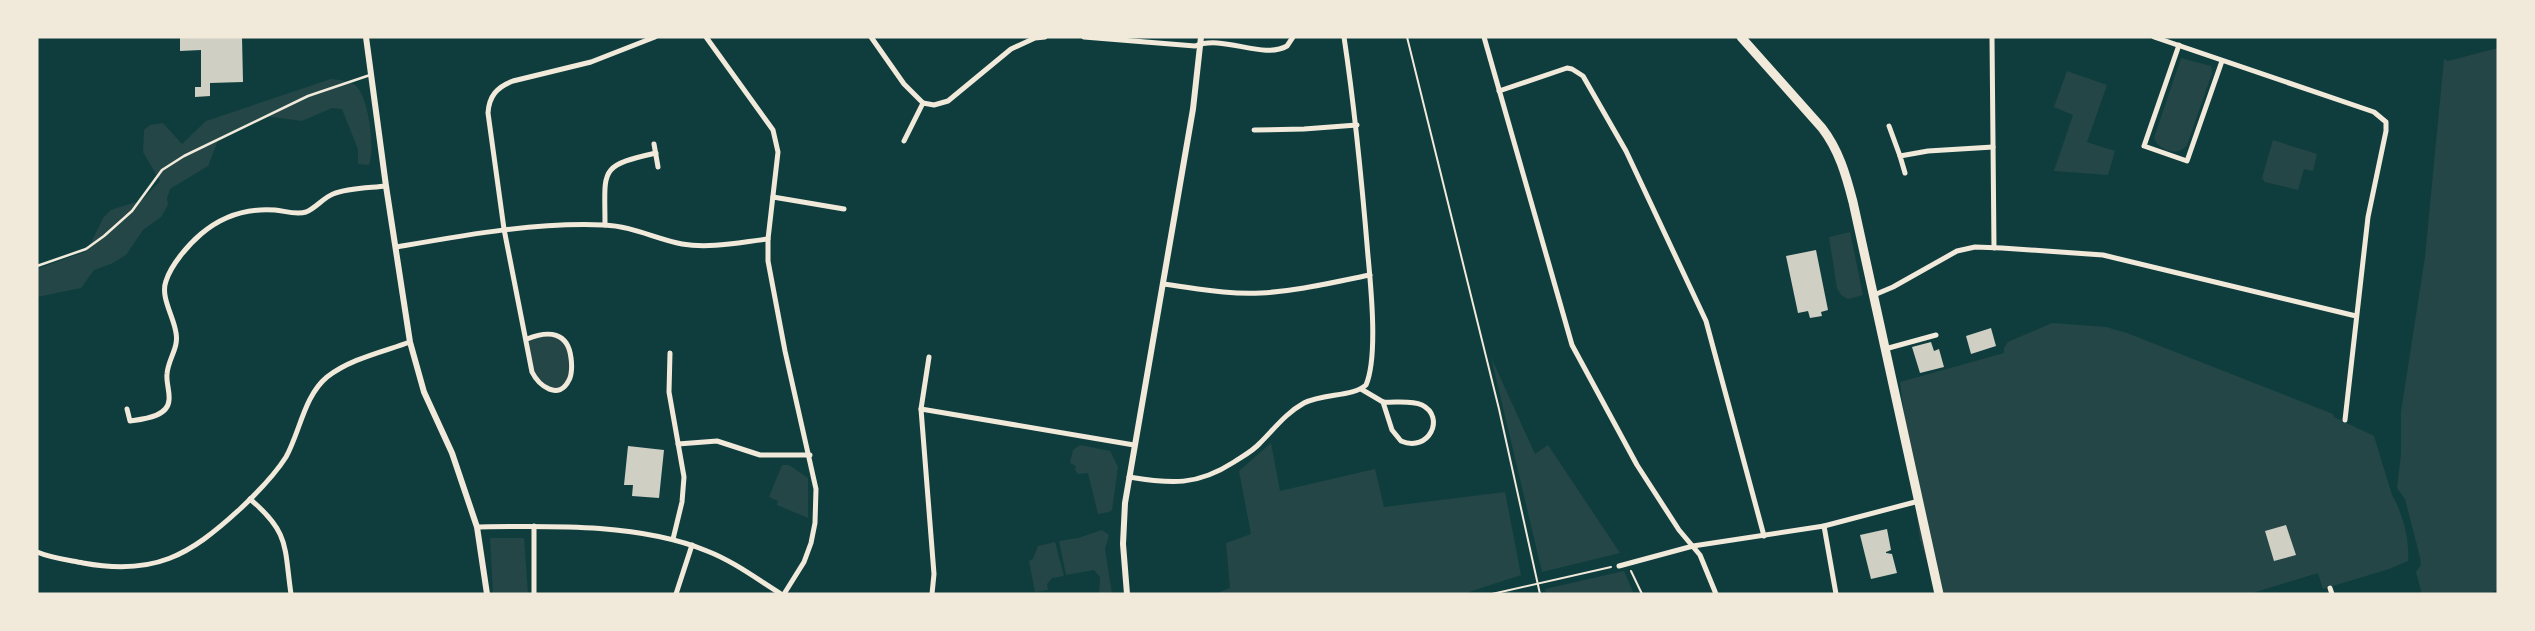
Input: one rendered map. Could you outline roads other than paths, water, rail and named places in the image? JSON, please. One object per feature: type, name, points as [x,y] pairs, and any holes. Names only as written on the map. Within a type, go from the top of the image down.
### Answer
[{"type":"highway","points":[[1741,37],[1822,128],[1836,149],[1853,202],[1940,594]]},
{"type":"street","points":[[366,37],[410,342],[424,392],[452,453],[477,527],[487,594]]},
{"type":"street","points":[[527,339],[545,334],[563,338],[569,343],[572,361],[570,379],[562,387],[544,389],[532,372],[504,229],[488,113],[489,103],[501,85],[513,80],[591,62],[655,37]]},
{"type":"street","points":[[477,527],[628,531],[673,539],[726,560],[783,594],[804,562],[815,523],[816,489],[810,455],[800,424],[768,261],[778,152],[774,130],[706,37]]},
{"type":"street","points":[[871,37],[904,84],[923,103],[934,105],[948,101],[1011,49],[1034,37],[1045,37]]},
{"type":"street","points":[[1084,37],[1195,46],[1201,40]]},
{"type":"street","points":[[1201,40],[1277,50],[1287,46],[1293,37]]},
{"type":"street","points":[[1344,37],[1357,125],[1373,326],[1368,381],[1361,390]]},
{"type":"street","points":[[1484,37],[1572,345],[1637,465],[1679,530],[1700,555],[1716,594]]},
{"type":"street","points":[[1992,37],[1994,248]]},
{"type":"street","points":[[2154,37],[2374,112],[2384,118],[2386,131],[2368,217],[2345,420]]},
{"type":"street","points":[[1127,594],[1122,544],[1129,477],[1193,109],[1201,40]]},
{"type":"street","points":[[2179,45],[2144,146],[2187,161],[2222,61]]},
{"type":"street","points":[[1499,91],[1567,68],[1579,72],[1589,87],[1626,151],[1706,321],[1763,536]]},
{"type":"street","points":[[904,141],[923,103]]},
{"type":"street","points":[[1254,130],[1304,130],[1357,125]]},
{"type":"street","points":[[1889,126],[1905,173]]},
{"type":"street","points":[[654,144],[658,167]]},
{"type":"street","points":[[1900,156],[1928,151],[1993,147]]},
{"type":"street","points":[[605,225],[605,181],[610,169],[621,161],[656,153]]},
{"type":"street","points":[[127,409],[130,421],[165,411],[169,403],[167,374],[177,334],[164,292],[165,281],[200,235],[221,219],[239,212],[253,209],[307,212],[336,193],[386,186]]},
{"type":"street","points":[[774,197],[844,209]]},
{"type":"street","points":[[397,247],[504,229],[605,225],[631,229],[683,244],[704,246],[768,239]]},
{"type":"street","points":[[1874,295],[1957,251],[1975,247],[2103,255],[2356,316]]},
{"type":"street","points":[[1163,284],[1233,293],[1259,293],[1370,275]]},
{"type":"street","points":[[1885,349],[1936,335]]},
{"type":"street","points":[[37,552],[112,567],[150,565],[181,554],[212,534],[250,499],[285,459],[313,394],[326,379],[345,365],[410,342]]},
{"type":"street","points":[[670,353],[669,392],[684,469],[684,491],[673,539]]},
{"type":"street","points":[[929,357],[920,409],[934,574],[932,594]]},
{"type":"street","points":[[1129,477],[1178,482],[1217,473],[1255,448],[1287,414],[1298,407],[1322,396],[1361,390],[1383,402],[1414,403],[1426,408],[1433,419],[1432,432],[1428,438],[1415,444],[1401,442],[1392,430],[1383,402]]},
{"type":"street","points":[[920,409],[1134,445]]},
{"type":"street","points":[[678,444],[717,441],[760,455],[810,455]]},
{"type":"street","points":[[250,499],[266,513],[284,538],[291,594]]},
{"type":"street","points":[[1619,566],[1693,546],[1824,526],[1919,501]]},
{"type":"street","points":[[1824,526],[1836,594]]},
{"type":"street","points":[[534,527],[534,594]]},
{"type":"street","points":[[676,594],[692,545]]},
{"type":"lane","points":[[37,266],[86,249],[104,236],[132,211],[163,170],[184,156],[308,96],[372,75]]}]
